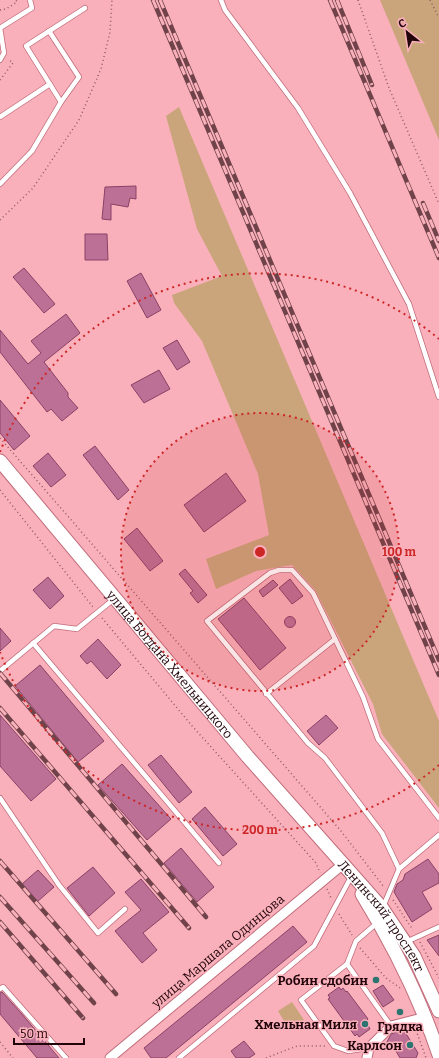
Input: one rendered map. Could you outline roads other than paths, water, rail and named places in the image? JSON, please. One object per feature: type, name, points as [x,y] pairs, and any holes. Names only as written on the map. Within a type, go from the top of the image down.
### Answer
[{"type":"main road","name":"улица Богдана Хмельницкого","points":[[0,461],[114,599],[342,865]]},
{"type":"main road","name":"Ленинский проспект","points":[[342,865],[383,915],[411,939],[414,956],[439,1011]]},
{"type":"main road","name":"Ленинский проспект","points":[[342,865],[383,915],[395,950],[426,1017],[439,1055]]},
{"type":"street","name":"улица Маршала Одинцова","points":[[115,1056],[342,865]]},
{"type":"street","points":[[367,1058],[369,1048],[391,1026],[426,1017]]},
{"type":"lane","points":[[0,60],[4,55],[0,28],[32,8],[30,0]]},
{"type":"lane","points":[[221,0],[225,10],[298,108],[350,193],[409,304],[439,396]]},
{"type":"lane","points":[[61,102],[26,46],[85,8]]},
{"type":"lane","points":[[0,184],[32,151],[61,102],[79,77],[49,31]]},
{"type":"lane","points":[[0,117],[50,84]]},
{"type":"lane","points":[[399,869],[382,833],[326,758],[308,743],[207,622],[270,573],[279,570],[292,570],[313,593],[363,696],[378,739],[439,818]]},
{"type":"lane","points":[[0,671],[54,626],[78,629],[114,599]]},
{"type":"lane","points":[[266,694],[335,639]]},
{"type":"lane","points":[[33,643],[219,863]]},
{"type":"lane","points":[[0,798],[59,885],[98,933],[126,909]]},
{"type":"lane","points":[[369,1048],[348,1051],[334,1046],[301,1000],[347,964],[356,941],[383,915],[389,894],[399,869],[439,835]]},
{"type":"lane","points":[[179,1058],[314,946],[351,877]]},
{"type":"lane","points":[[411,939],[439,928]]},
{"type":"lane","points":[[347,964],[391,1026]]},
{"type":"lane","points":[[0,989],[2,987],[66,1058]]},
{"type":"railway","points":[[153,0],[439,675]]},
{"type":"railway","points":[[160,0],[439,660]]},
{"type":"railway","points":[[330,0],[439,258]]},
{"type":"railway","points":[[337,0],[372,85]]},
{"type":"railway","points":[[423,203],[439,241]]},
{"type":"railway","points":[[0,673],[206,917]]},
{"type":"railway","points":[[0,708],[189,928]]},
{"type":"railway","points":[[0,861],[116,994]]},
{"type":"railway","points":[[0,897],[94,1003]]},
{"type":"railway","points":[[0,922],[83,1018]]},
{"type":"place","name":"Робин сдобин","points":[[376,980]]},
{"type":"place","name":"Грядка","points":[[400,1012]]},
{"type":"place","name":"Хмельная Миля","points":[[365,1024]]},
{"type":"place","name":"Карлсон","points":[[410,1045]]}]
